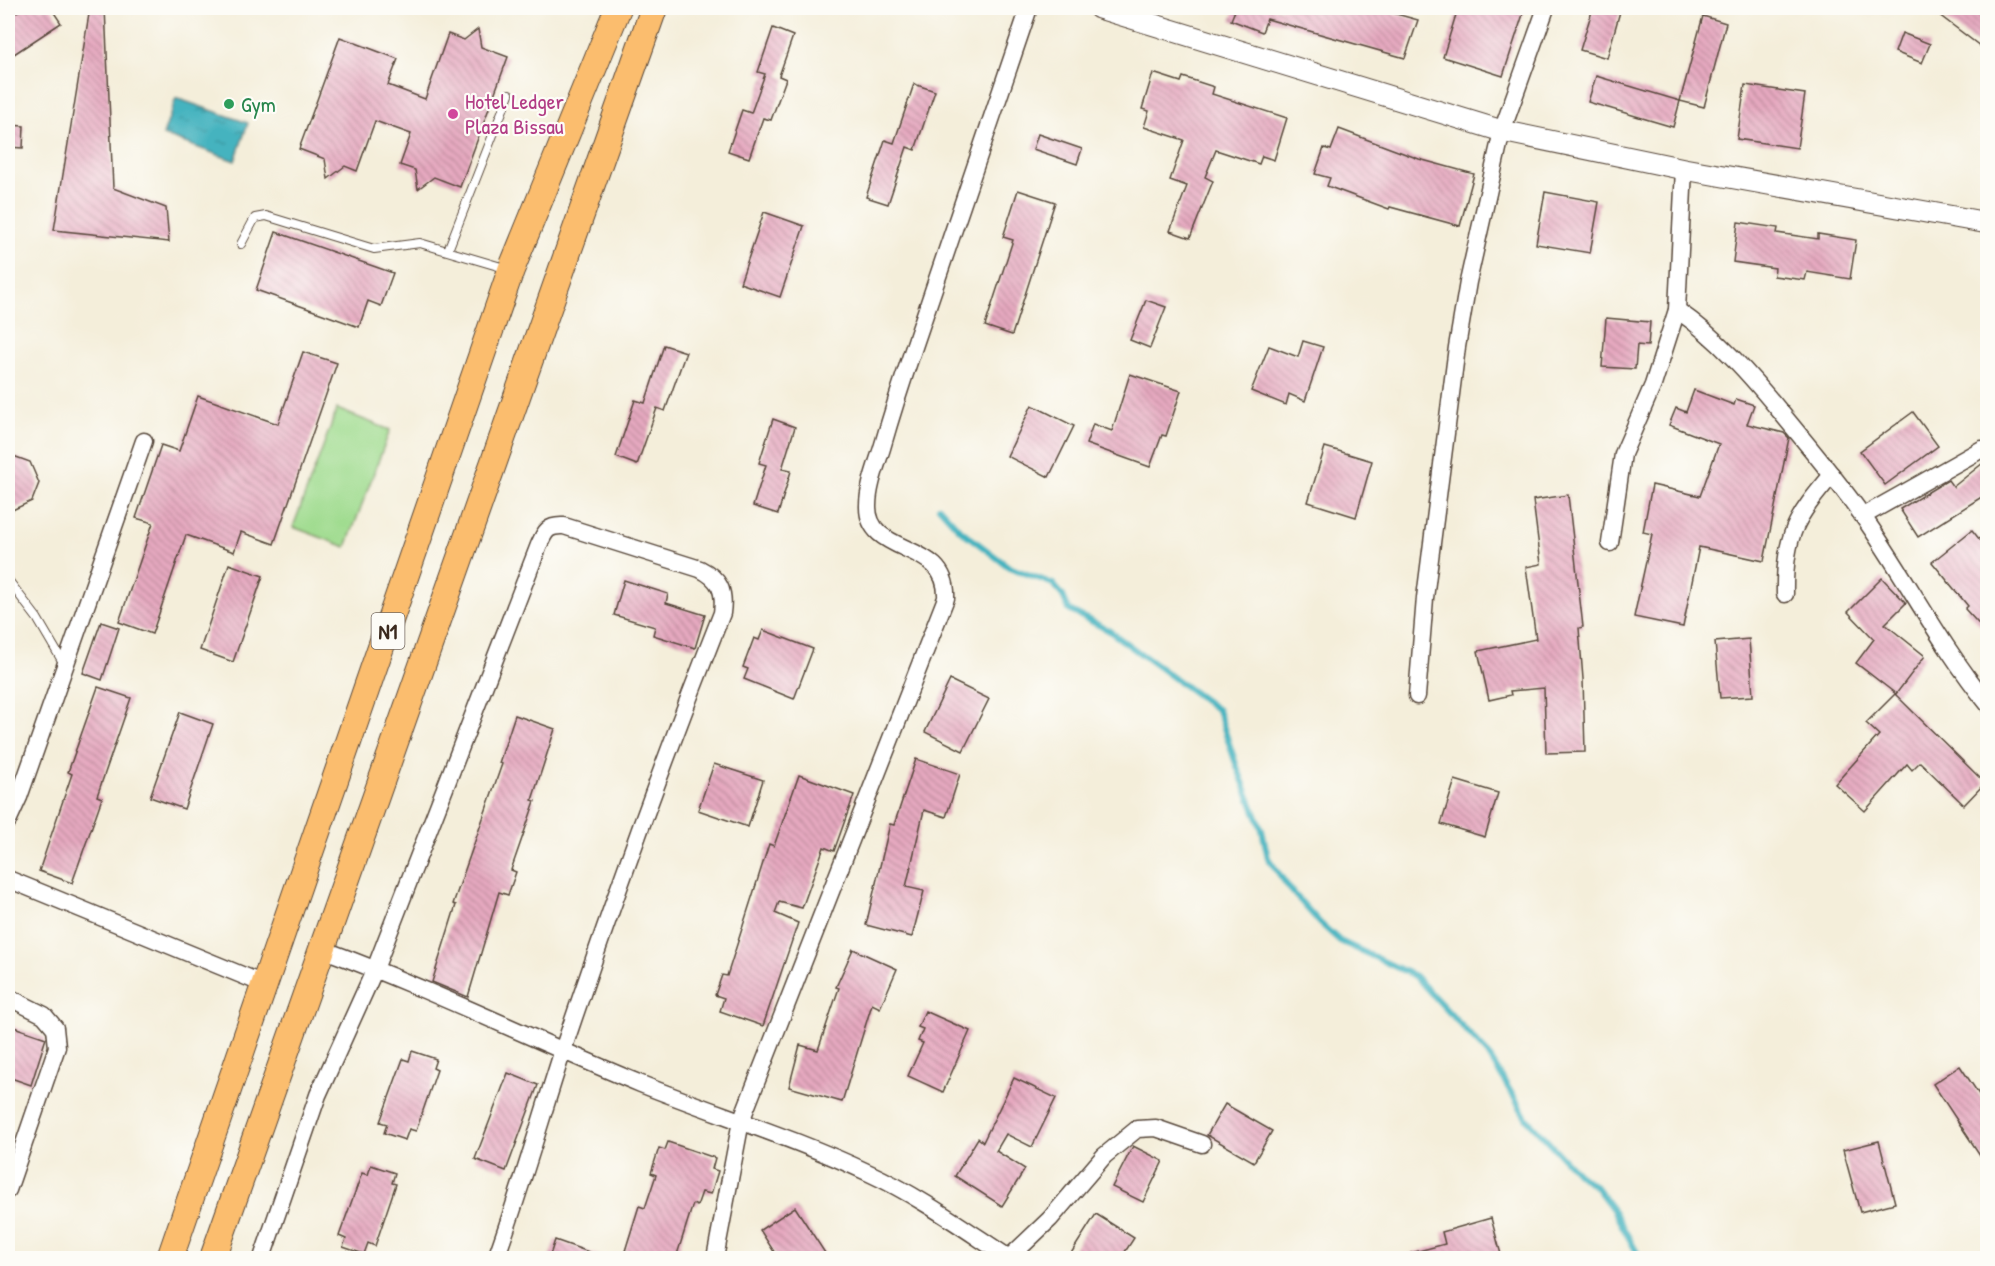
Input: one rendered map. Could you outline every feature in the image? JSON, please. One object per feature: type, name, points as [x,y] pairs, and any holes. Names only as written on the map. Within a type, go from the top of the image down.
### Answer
[{"type":"main road","name":"N1","points":[[170,1258],[267,985],[512,270],[618,8]]},
{"type":"main road","name":"N1","points":[[213,1258],[654,8]]},
{"type":"street","points":[[715,1258],[741,1121],[946,598],[947,582],[940,568],[887,539],[872,524],[868,507],[872,481],[900,388],[1029,8]]},
{"type":"street","points":[[1099,8],[1134,13],[1502,131],[1684,169],[1988,222]]},
{"type":"street","points":[[1417,696],[1425,598],[1457,347],[1468,282],[1502,131],[1546,8]]},
{"type":"street","points":[[1610,543],[1623,454],[1653,385],[1677,310],[1684,169]]},
{"type":"street","points":[[1677,310],[1695,322],[1756,382],[1832,475],[1863,516],[1967,678],[1988,704]]},
{"type":"street","points":[[8,821],[19,797],[144,441]]},
{"type":"street","points":[[1863,516],[1982,448]]},
{"type":"street","points":[[1785,594],[1784,559],[1799,517],[1832,475]]},
{"type":"street","points":[[262,1258],[318,1095],[375,969],[546,531],[553,525],[564,526],[700,569],[713,575],[722,586],[724,598],[722,613],[658,775],[563,1050],[528,1168],[496,1258]]},
{"type":"street","points":[[8,879],[267,985]]},
{"type":"street","points":[[322,949],[375,969],[642,1084],[817,1150],[888,1182],[939,1210],[1009,1258],[1050,1220],[1104,1156],[1120,1140],[1137,1129],[1156,1128],[1202,1144]]},
{"type":"street","points":[[8,997],[44,1015],[55,1028],[57,1047],[8,1190]]},
{"type":"lane","points":[[432,8],[444,12],[462,8]]},
{"type":"lane","points":[[448,250],[509,94]]},
{"type":"lane","points":[[241,244],[255,218],[266,216],[374,249],[420,243],[512,270]]},
{"type":"lane","points":[[8,580],[37,618],[65,666]]},
{"type":"green space","points":[[337,409],[390,430],[346,547],[293,527]]},
{"type":"water","points":[[176,98],[248,123],[235,161],[163,135]]},
{"type":"building","points":[[23,8],[51,8],[61,23],[8,58],[8,18]]},
{"type":"building","points":[[90,8],[105,8],[113,188],[166,208],[169,242],[54,230]]},
{"type":"building","points":[[1236,8],[1375,8],[1418,20],[1405,58],[1267,19],[1262,32],[1231,20]]},
{"type":"building","points":[[1458,8],[1525,8],[1503,76],[1443,57]]},
{"type":"building","points":[[1593,8],[1621,8],[1607,58],[1580,50]]},
{"type":"building","points":[[1930,8],[1988,8],[1988,37],[1980,46]]},
{"type":"building","points":[[1703,16],[1726,23],[1704,107],[1680,101]]},
{"type":"building","points":[[773,28],[793,36],[779,76],[786,79],[771,120],[763,118],[749,158],[728,151],[742,110],[751,113],[765,74],[758,72]]},
{"type":"building","points":[[478,29],[481,47],[508,57],[460,187],[434,177],[418,189],[415,170],[400,165],[411,134],[375,121],[357,171],[345,166],[328,179],[325,159],[299,149],[340,37],[398,59],[388,85],[425,99],[448,34],[464,40]]},
{"type":"building","points":[[1902,33],[1930,44],[1922,63],[1895,52]]},
{"type":"building","points":[[1153,73],[1181,82],[1183,77],[1214,87],[1212,94],[1287,118],[1274,160],[1262,156],[1259,164],[1216,150],[1205,177],[1213,181],[1190,238],[1170,231],[1187,186],[1170,180],[1184,140],[1144,127],[1149,111],[1142,109]]},
{"type":"building","points":[[1596,76],[1680,101],[1673,127],[1588,102]]},
{"type":"building","points":[[914,84],[935,91],[915,150],[907,147],[888,204],[866,197],[885,140],[894,143]]},
{"type":"building","points":[[1745,85],[1805,94],[1797,148],[1737,139]]},
{"type":"building","points":[[8,125],[24,126],[23,148],[8,147]]},
{"type":"building","points":[[1339,129],[1419,159],[1474,174],[1460,226],[1390,207],[1389,209],[1327,186],[1330,178],[1315,174],[1324,148],[1331,150]]},
{"type":"building","points":[[1038,134],[1082,149],[1077,164],[1033,149]]},
{"type":"building","points":[[1018,190],[1055,202],[1012,335],[985,326],[1013,240],[1003,237]]},
{"type":"building","points":[[1545,192],[1599,202],[1590,253],[1536,244]]},
{"type":"building","points":[[764,212],[804,226],[780,297],[740,283]]},
{"type":"building","points":[[1738,222],[1778,228],[1777,233],[1818,239],[1818,234],[1856,240],[1850,279],[1807,272],[1805,280],[1774,276],[1775,268],[1733,262]]},
{"type":"building","points":[[276,232],[393,273],[381,306],[368,301],[359,327],[256,290]]},
{"type":"building","points":[[1146,300],[1166,307],[1150,348],[1130,340]]},
{"type":"building","points":[[1606,318],[1650,322],[1648,346],[1637,345],[1635,369],[1602,367]]},
{"type":"building","points":[[1303,341],[1323,347],[1305,401],[1289,394],[1286,405],[1251,391],[1269,346],[1298,357]]},
{"type":"building","points":[[664,345],[686,352],[665,411],[657,408],[637,465],[616,457],[635,400],[645,403]]},
{"type":"building","points":[[303,352],[337,363],[274,544],[241,532],[234,552],[186,535],[152,634],[119,622],[153,523],[136,518],[161,445],[179,451],[198,396],[278,424]]},
{"type":"building","points":[[1130,374],[1181,391],[1166,436],[1162,435],[1150,467],[1086,444],[1093,424],[1112,431]]},
{"type":"building","points":[[1694,390],[1734,405],[1736,399],[1754,405],[1747,424],[1784,433],[1789,438],[1764,561],[1699,547],[1683,627],[1634,617],[1652,534],[1643,532],[1652,485],[1700,496],[1719,444],[1669,425],[1676,408],[1686,412]]},
{"type":"building","points":[[1032,405],[1074,426],[1049,477],[1007,456]]},
{"type":"building","points":[[1913,412],[1938,446],[1885,485],[1860,451]]},
{"type":"building","points":[[773,419],[795,427],[782,469],[791,471],[778,514],[753,506],[766,465],[759,463]]},
{"type":"building","points":[[1325,447],[1372,461],[1356,517],[1308,502]]},
{"type":"building","points":[[8,454],[30,462],[39,483],[32,501],[8,512]]},
{"type":"building","points":[[1988,459],[1988,493],[1918,537],[1900,509],[1948,480],[1953,487]]},
{"type":"building","points":[[1568,495],[1583,627],[1579,628],[1585,752],[1546,753],[1544,688],[1510,691],[1511,695],[1489,700],[1478,651],[1536,639],[1526,567],[1541,564],[1533,500]]},
{"type":"building","points":[[1972,530],[1988,550],[1988,634],[1965,609],[1968,606],[1932,562]]},
{"type":"building","points":[[229,564],[263,576],[233,662],[200,650]]},
{"type":"building","points":[[1882,578],[1906,603],[1885,624],[1925,656],[1896,694],[1856,663],[1874,639],[1848,612]]},
{"type":"building","points":[[624,580],[668,594],[666,603],[705,615],[695,648],[653,635],[655,627],[614,615]]},
{"type":"building","points":[[101,622],[119,628],[102,680],[83,673]]},
{"type":"building","points":[[763,630],[813,649],[794,699],[744,679],[748,669],[743,667],[754,638],[759,640]]},
{"type":"building","points":[[1749,639],[1753,696],[1720,698],[1715,642]]},
{"type":"building","points":[[950,680],[989,699],[963,751],[925,732]]},
{"type":"building","points":[[98,687],[131,698],[97,796],[102,798],[72,883],[39,871],[72,774],[68,772]]},
{"type":"building","points":[[1895,694],[1985,783],[1964,805],[1920,762],[1912,770],[1907,764],[1865,811],[1835,784],[1879,735],[1866,723]]},
{"type":"building","points":[[180,712],[213,724],[184,809],[150,797]]},
{"type":"building","points":[[515,715],[555,729],[532,800],[535,801],[511,870],[516,872],[508,895],[499,892],[468,997],[432,982],[456,905],[453,904],[502,764],[499,763]]},
{"type":"building","points":[[916,759],[960,774],[946,817],[924,810],[906,887],[924,891],[912,937],[866,925],[890,824],[894,825]]},
{"type":"building","points":[[714,764],[763,780],[748,827],[698,810]]},
{"type":"building","points":[[799,775],[854,795],[834,851],[824,847],[802,908],[779,902],[775,913],[798,923],[763,1026],[720,1011],[724,998],[715,995],[722,975],[727,976],[769,844],[774,846]]},
{"type":"building","points":[[1455,780],[1498,793],[1485,837],[1441,824]]},
{"type":"building","points":[[853,949],[897,969],[880,1008],[872,1004],[842,1102],[789,1087],[800,1045],[818,1050],[839,988],[836,987]]},
{"type":"building","points":[[925,1011],[970,1031],[943,1092],[908,1076],[923,1043],[918,1041],[923,1029],[918,1027]]},
{"type":"building","points":[[8,1025],[46,1038],[31,1085],[8,1077]]},
{"type":"building","points":[[412,1051],[436,1059],[433,1068],[437,1070],[416,1131],[409,1129],[405,1140],[384,1133],[387,1124],[380,1122],[403,1059],[409,1061]]},
{"type":"building","points":[[1960,1066],[1988,1108],[1988,1167],[1933,1084]]},
{"type":"building","points":[[508,1073],[538,1085],[506,1171],[475,1159]]},
{"type":"building","points":[[1014,1078],[1056,1098],[1032,1147],[1006,1134],[996,1151],[1025,1169],[1002,1206],[955,1176],[978,1138],[983,1142]]},
{"type":"building","points":[[1225,1104],[1272,1131],[1254,1162],[1207,1135]]},
{"type":"building","points":[[1879,1141],[1895,1203],[1860,1212],[1843,1150]]},
{"type":"building","points":[[668,1142],[715,1158],[712,1169],[718,1171],[711,1194],[702,1192],[697,1206],[693,1204],[676,1258],[650,1258],[625,1251],[639,1206],[645,1208],[656,1175],[651,1173],[659,1148],[665,1150]]},
{"type":"building","points":[[1133,1146],[1163,1161],[1143,1202],[1112,1187]]},
{"type":"building","points":[[371,1165],[395,1173],[392,1183],[396,1184],[375,1246],[368,1243],[364,1254],[343,1247],[346,1239],[339,1236],[362,1173],[368,1175]]},
{"type":"building","points":[[795,1207],[825,1253],[816,1258],[778,1258],[760,1230]]},
{"type":"building","points":[[1096,1214],[1134,1238],[1121,1258],[1068,1258]]},
{"type":"building","points":[[1491,1218],[1502,1258],[1411,1258],[1411,1253],[1445,1244],[1442,1232]]},
{"type":"building","points":[[555,1240],[600,1256],[599,1258],[549,1258]]},
{"type":"waterway","points":[[939,507],[959,529],[1009,567],[1053,584],[1063,596],[1069,610],[1108,630],[1218,710],[1262,830],[1268,858],[1289,888],[1320,923],[1340,941],[1415,976],[1488,1054],[1527,1119],[1578,1174],[1596,1187],[1614,1211],[1640,1258]]},
{"type":"place","name":"Gym","points":[[229,104]]},
{"type":"place","name":"Hotel Ledger Plaza Bissau","points":[[453,114]]}]
